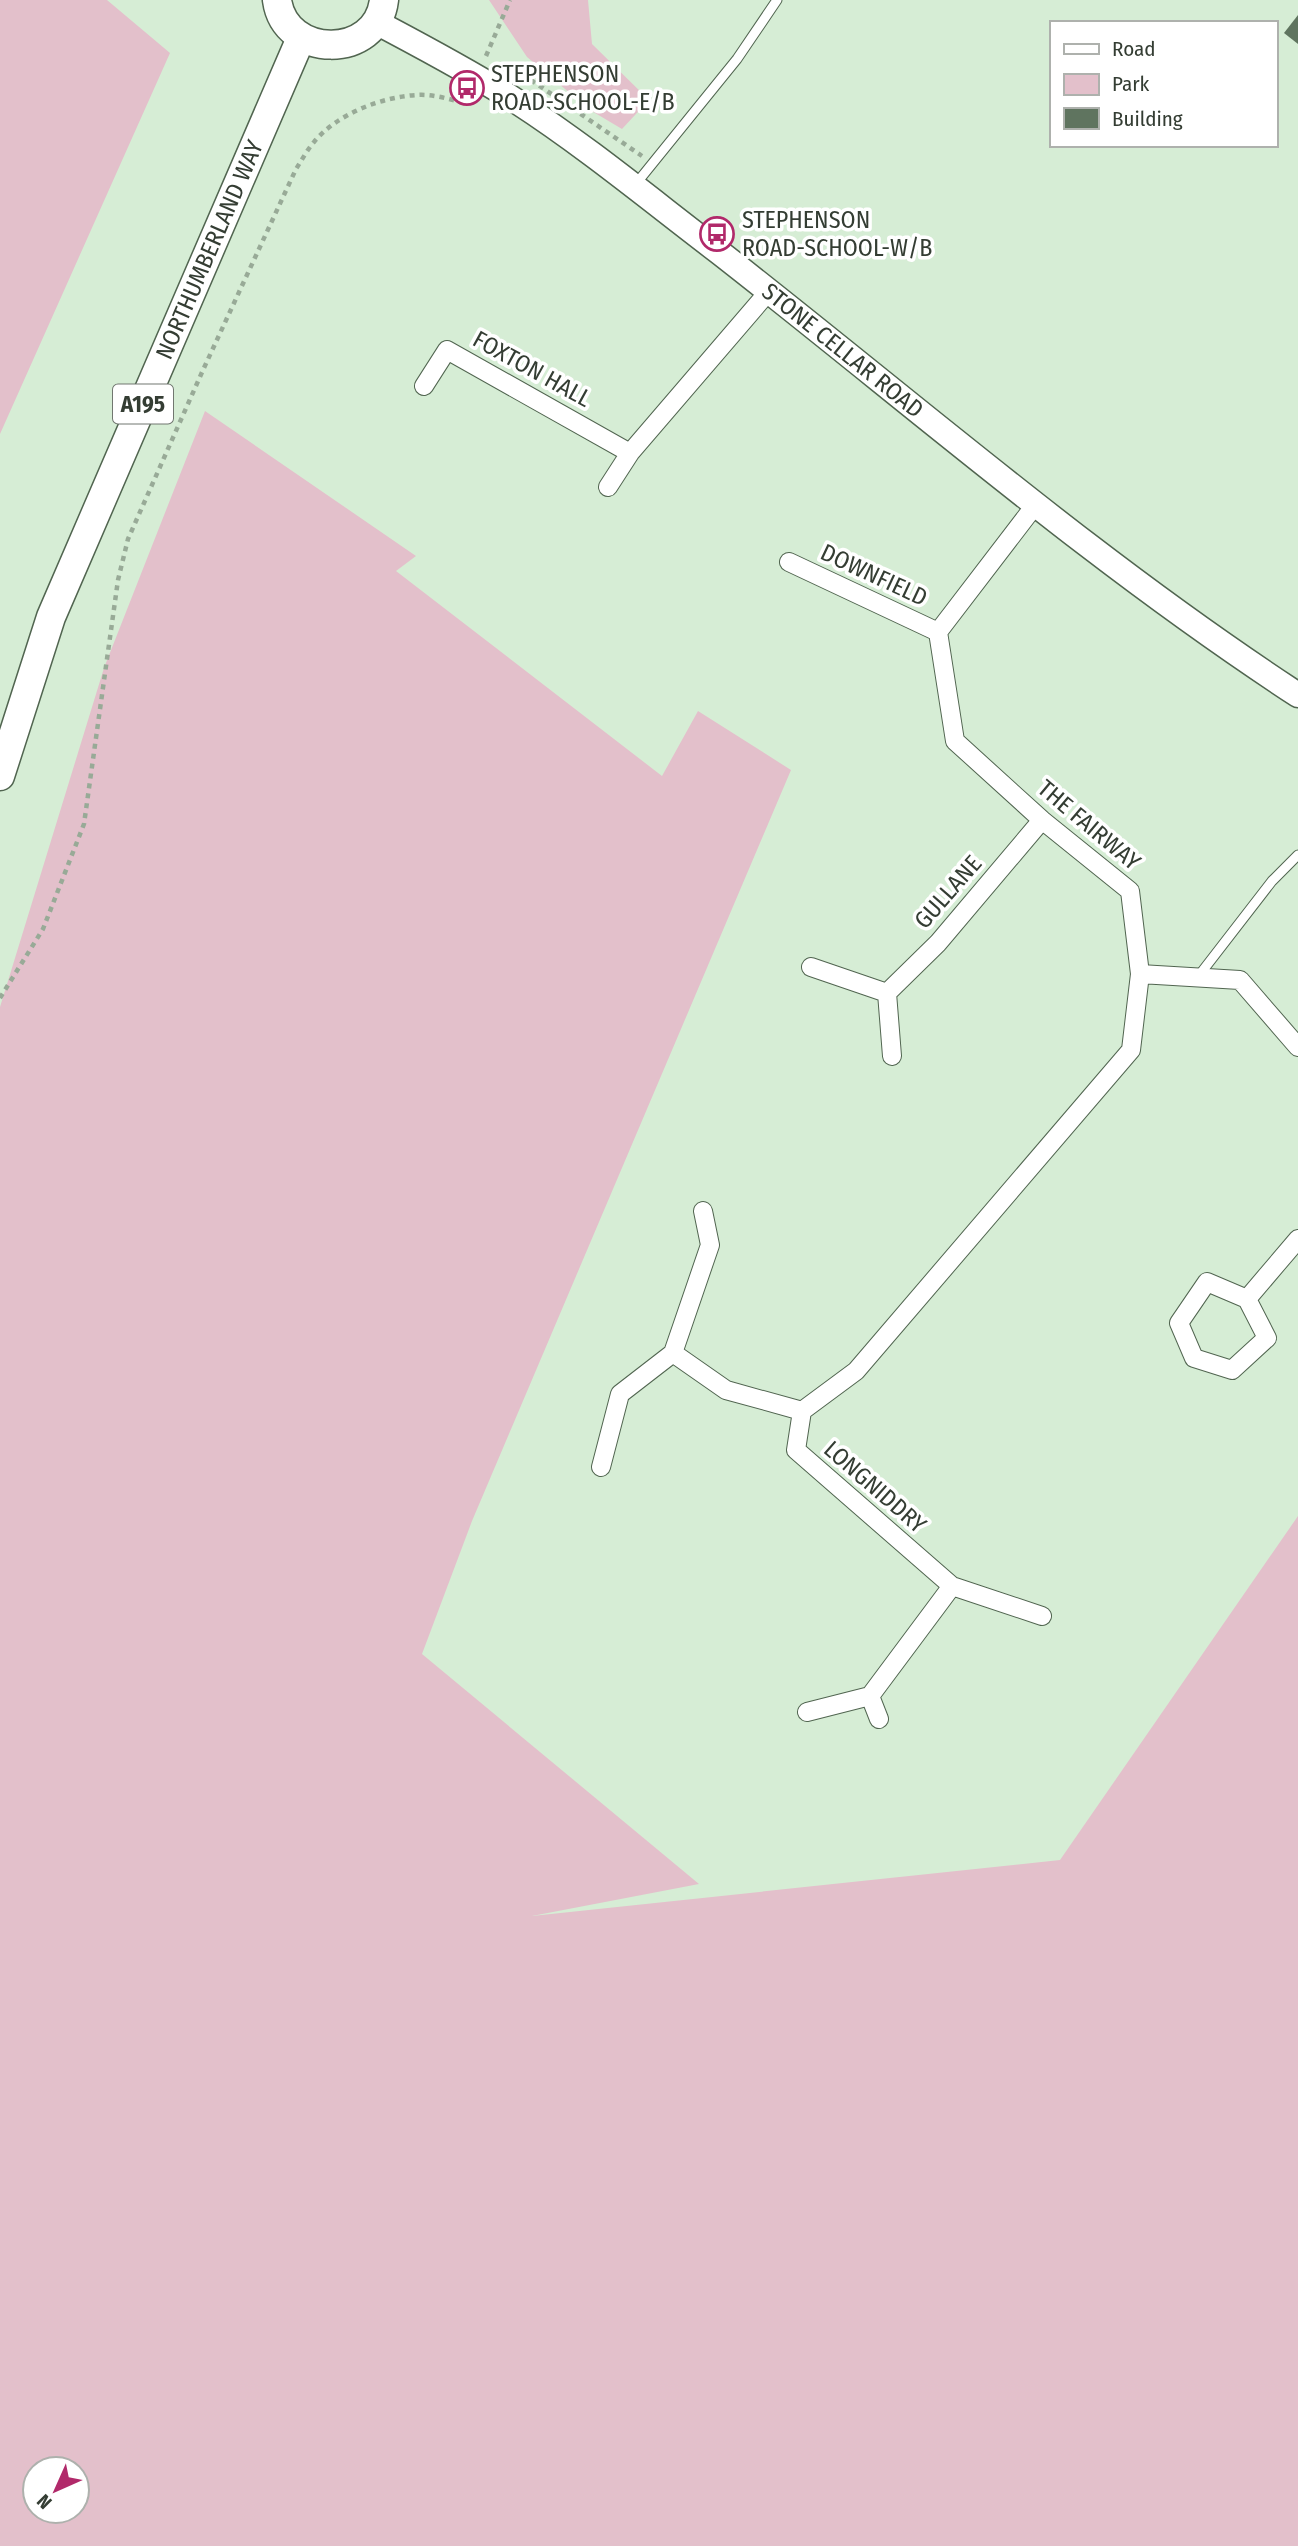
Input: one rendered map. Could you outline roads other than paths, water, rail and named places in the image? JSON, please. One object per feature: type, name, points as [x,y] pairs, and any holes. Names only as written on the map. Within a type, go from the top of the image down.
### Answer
[{"type":"main road","points":[[277,0],[286,25],[300,38],[328,47],[347,44],[363,36],[380,11]]},
{"type":"main road","name":"NORTHUMBERLAND WAY","points":[[0,776],[51,617],[300,38]]},
{"type":"street","name":"STONE CELLAR ROAD","points":[[380,11],[547,122],[634,186],[1036,504],[1226,648],[1298,695]]},
{"type":"street","points":[[608,488],[629,453],[769,291]]},
{"type":"street","name":"FOXTON HALL","points":[[424,386],[447,350],[629,453]]},
{"type":"street","points":[[938,632],[1036,504]]},
{"type":"street","name":"DOWNFIELD","points":[[789,562],[938,632]]},
{"type":"street","name":"THE FAIRWAY","points":[[802,1411],[856,1371],[1131,1050],[1140,974],[1130,891],[1042,820],[955,741],[938,632]]},
{"type":"street","name":"GULLANE","points":[[887,993],[938,943],[1042,820]]},
{"type":"street","points":[[811,967],[887,993],[892,1056]]},
{"type":"street","points":[[1140,974],[1240,980],[1298,1046]]},
{"type":"street","points":[[601,1467],[621,1394],[673,1353],[710,1245],[703,1212]]},
{"type":"street","points":[[1247,1298],[1298,1239]]},
{"type":"street","points":[[1207,1282],[1247,1298],[1267,1338],[1232,1370],[1194,1358],[1179,1323],[1207,1282]]},
{"type":"street","points":[[673,1353],[726,1390],[802,1411]]},
{"type":"street","name":"LONGNIDDRY","points":[[802,1411],[796,1450],[952,1586],[1042,1616]]},
{"type":"street","points":[[807,1712],[870,1696],[952,1586]]},
{"type":"street","points":[[870,1696],[879,1719]]},
{"type":"lane","points":[[634,186],[737,59],[776,0]]},
{"type":"lane","points":[[1196,979],[1272,881],[1298,855]]},
{"type":"place","name":"STEPHENSON ROAD-SCHOOL-E/B","points":[[467,88]]},
{"type":"place","name":"STEPHENSON ROAD-SCHOOL-W/B","points":[[717,234]]}]
